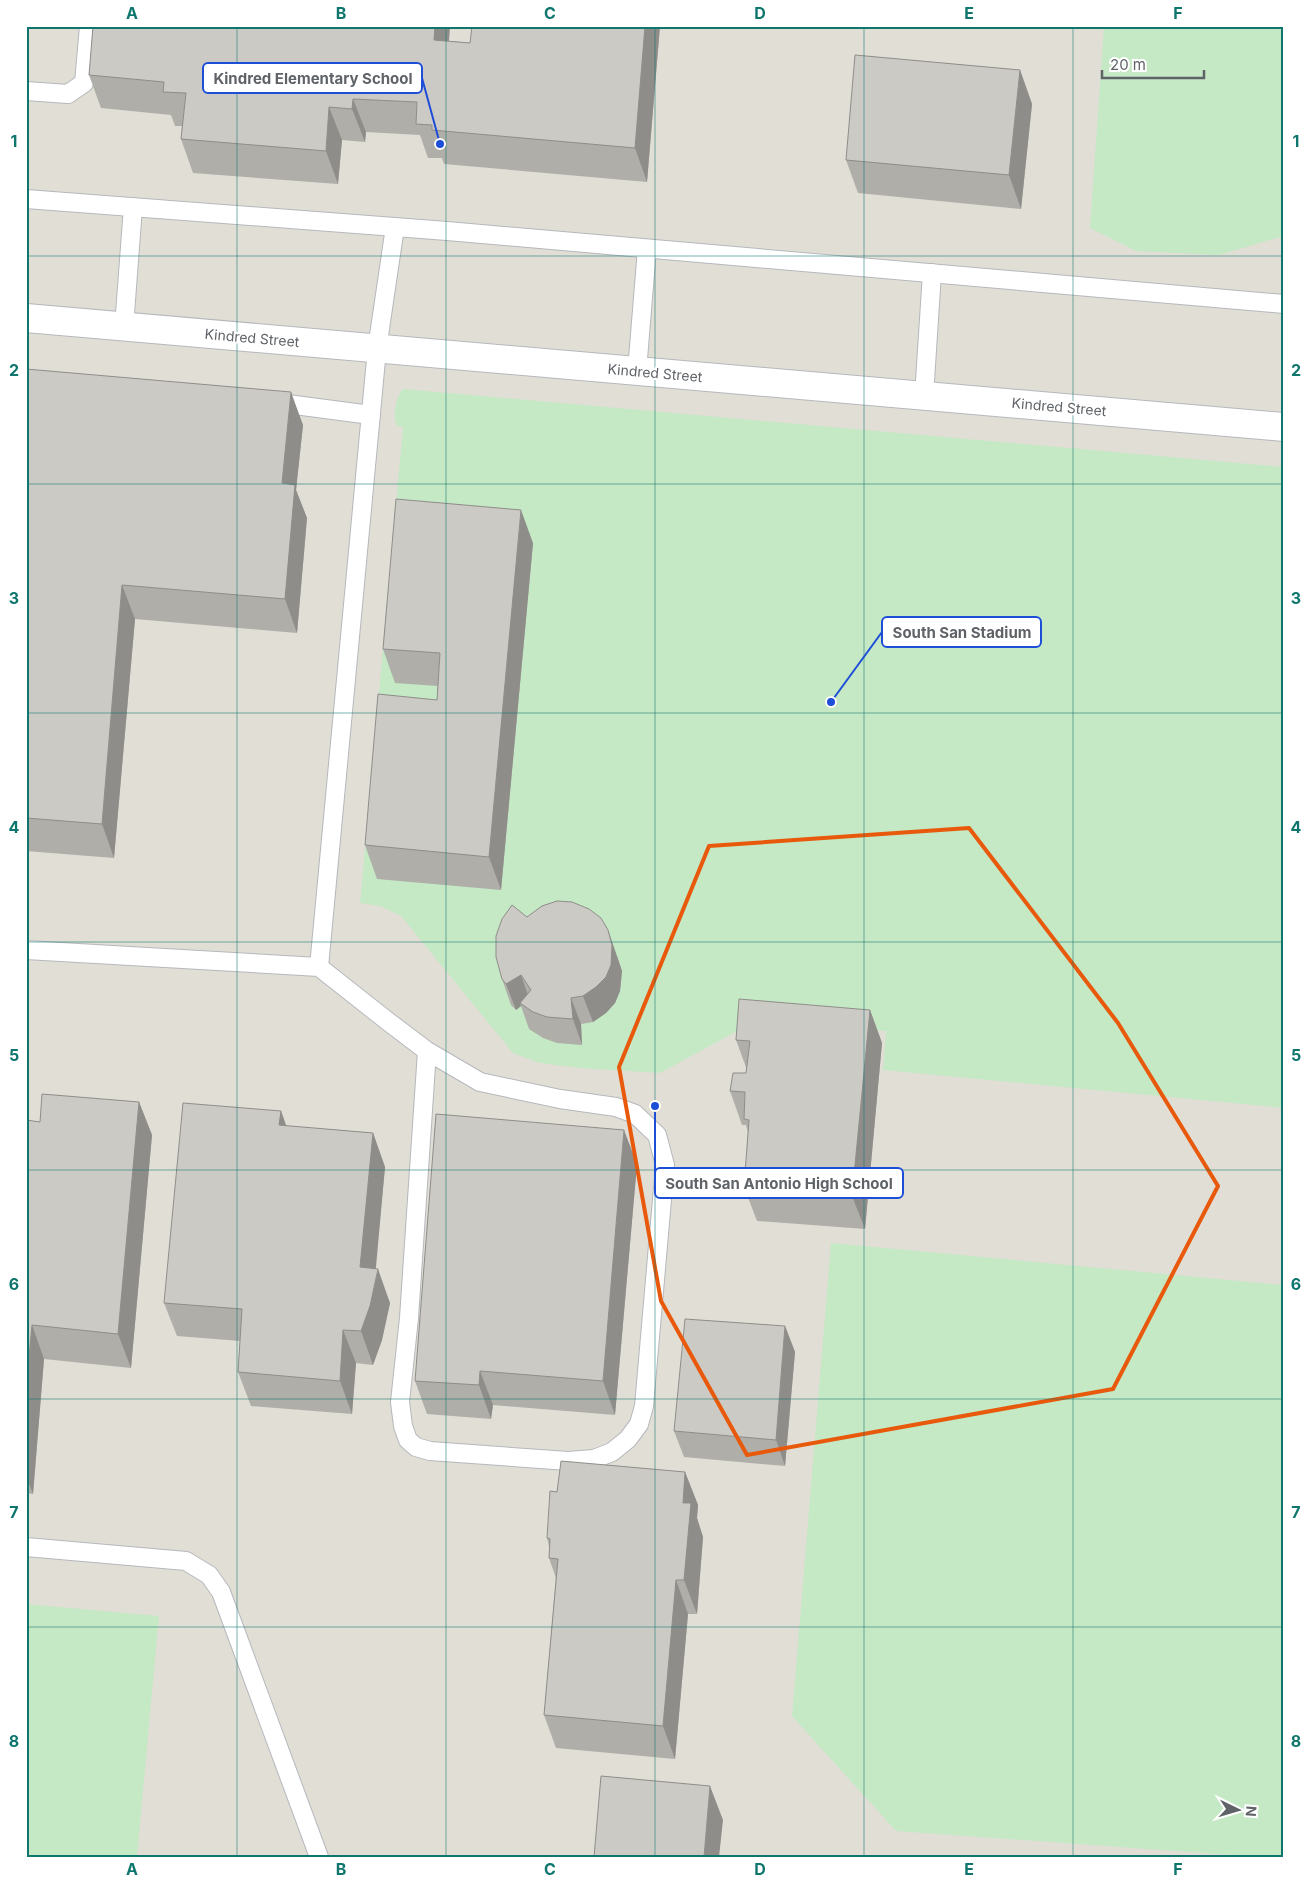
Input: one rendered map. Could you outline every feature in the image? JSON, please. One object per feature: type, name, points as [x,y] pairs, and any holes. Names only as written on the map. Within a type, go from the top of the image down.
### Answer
[{"type":"street","name":"Kindred Street","points":[[26,318],[1284,427]]},
{"type":"lane","points":[[26,91],[68,94],[84,83],[89,26]]},
{"type":"lane","points":[[26,199],[647,248],[1284,304]]},
{"type":"lane","points":[[124,327],[133,207]]},
{"type":"lane","points":[[319,967],[377,348],[395,227]]},
{"type":"lane","points":[[637,371],[647,248]]},
{"type":"lane","points":[[924,396],[932,274]]},
{"type":"lane","points":[[257,400],[371,415]]},
{"type":"lane","points":[[26,950],[319,967],[427,1051],[480,1082],[560,1099],[616,1106],[635,1114],[657,1134],[665,1165],[644,1406],[639,1424],[628,1438],[612,1452],[594,1460],[568,1461],[430,1451],[416,1447],[408,1440],[403,1426],[400,1402],[409,1318],[427,1051]]},
{"type":"lane","points":[[26,1547],[186,1561],[209,1575],[221,1592],[319,1857]]},
{"type":"highlighted area","points":[[969,828],[1118,1023],[1218,1186],[1113,1389],[747,1455],[661,1301],[619,1067],[709,846]]},
{"type":"shaded area","points":[[26,26],[1284,26],[1284,1857],[26,1857]]},
{"type":"green space","points":[[1104,26],[1284,26],[1284,236],[1218,255],[1136,251],[1090,228]]},
{"type":"green space","points":[[403,389],[1284,467],[1284,1108],[883,1070],[886,1031],[756,1021],[660,1073],[580,1068],[540,1063],[513,1053],[401,916],[380,906],[360,903],[403,427],[397,426],[395,412],[398,396]]},
{"type":"green space","points":[[831,1243],[1284,1285],[1284,1857],[1258,1857],[896,1831],[792,1716]]},
{"type":"green space","points":[[26,1604],[159,1616],[137,1857],[45,1857],[26,1855]]},
{"type":"building","points":[[93,26],[435,26],[434,40],[470,43],[472,26],[645,26],[635,148],[432,130],[432,125],[416,124],[417,102],[353,99],[352,109],[329,107],[326,151],[181,139],[186,93],[163,92],[164,82],[89,75]]},
{"type":"building","points":[[855,55],[1020,70],[1009,175],[846,160]]},
{"type":"building","points":[[26,369],[291,392],[282,483],[295,485],[285,599],[122,585],[102,824],[26,818]]},
{"type":"building","points":[[396,499],[521,510],[489,857],[365,845],[378,694],[437,700],[440,653],[383,649]]},
{"type":"building","points":[[557,901],[572,902],[589,909],[601,918],[608,930],[612,945],[611,965],[606,977],[583,996],[571,998],[573,1019],[547,1017],[533,1012],[520,1003],[531,990],[521,975],[506,984],[502,979],[496,957],[496,936],[502,919],[512,905],[527,917],[542,906]]},
{"type":"building","points":[[739,999],[870,1010],[852,1196],[744,1187],[749,1120],[744,1119],[745,1092],[730,1091],[733,1073],[746,1073],[750,1041],[736,1040]]},
{"type":"building","points":[[42,1094],[139,1102],[118,1334],[32,1325],[26,1389],[26,1120],[40,1122]]},
{"type":"building","points":[[183,1103],[281,1111],[279,1125],[373,1133],[360,1267],[378,1269],[370,1306],[361,1331],[343,1330],[340,1381],[238,1372],[242,1309],[164,1303]]},
{"type":"building","points":[[436,1114],[624,1130],[603,1381],[480,1371],[479,1385],[415,1381]]},
{"type":"building","points":[[685,1319],[785,1326],[776,1440],[674,1431]]},
{"type":"building","points":[[561,1461],[685,1472],[683,1503],[691,1503],[684,1580],[676,1580],[663,1726],[544,1715],[558,1559],[549,1558],[550,1539],[547,1538],[550,1491],[557,1492]]},
{"type":"building","points":[[601,1776],[710,1786],[704,1857],[594,1857]]},
{"type":"place","name":"Kindred Elementary School","points":[[440,144]]},
{"type":"place","name":"South San Stadium","points":[[831,702]]},
{"type":"place","name":"South San Antonio High School","points":[[655,1106]]}]
